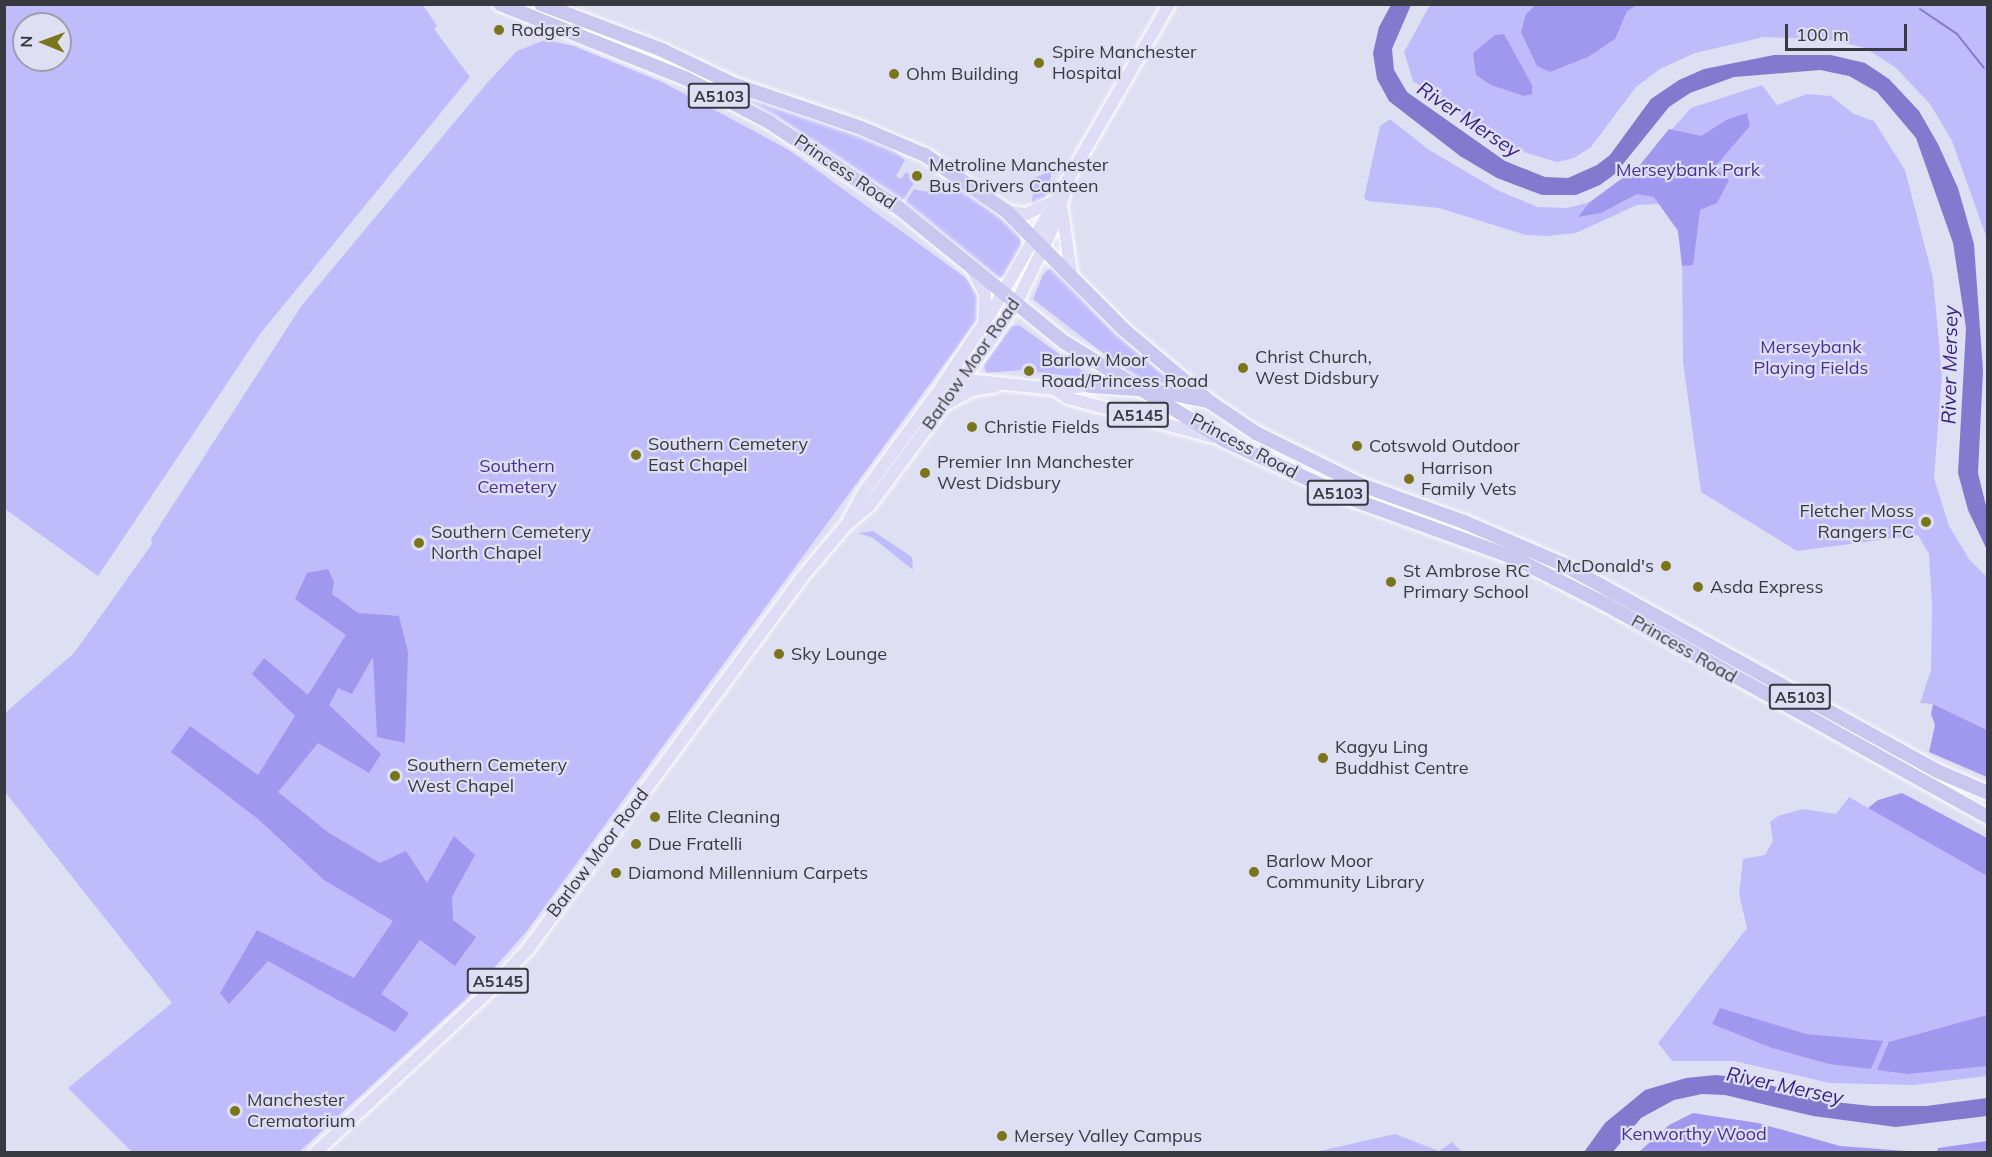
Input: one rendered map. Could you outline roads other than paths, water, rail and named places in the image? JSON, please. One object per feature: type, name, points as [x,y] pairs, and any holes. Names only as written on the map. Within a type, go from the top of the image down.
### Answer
[{"type":"highway","name":"Princess Road","points":[[500,4],[685,78],[769,122],[886,199],[1064,342],[1137,389],[1224,440],[1349,498],[1512,557],[1607,605],[1988,817]]},
{"type":"highway","name":"Princess Road","points":[[541,4],[662,50],[735,85],[888,138],[943,166],[1006,211],[1040,242],[1072,280],[1210,402],[1290,453],[1562,564],[1988,795]]},
{"type":"highway","name":"A5103","points":[[1090,386],[1137,389],[1210,402]]},
{"type":"main road","name":"Barlow Moor Road","points":[[847,524],[869,506],[1017,302],[1040,242],[1067,185],[1169,4]]},
{"type":"main road","name":"A5145","points":[[1059,203],[1072,280]]},
{"type":"main road","points":[[1006,211],[1034,212],[1059,203]]},
{"type":"main road","name":"Barlow Moor Road","points":[[316,1152],[488,992],[528,949],[767,624],[847,524],[864,492],[947,379],[1040,242]]},
{"type":"main road","name":"A5145","points":[[971,267],[986,301],[980,330]]},
{"type":"main road","name":"A5145","points":[[947,379],[964,378],[1000,386],[1054,389],[1090,386]]},
{"type":"main road","name":"A5145","points":[[943,405],[972,390],[1000,386]]},
{"type":"main road","name":"A5145","points":[[1054,389],[1068,398],[1224,440]]},
{"type":"waterway","points":[[1920,9],[1957,34],[1984,68]]},
{"type":"place","name":"Rodgers","points":[[499,30]]},
{"type":"place","name":"Spire Manchester Hospital","points":[[1039,63]]},
{"type":"place","name":"Ohm Building","points":[[894,74]]},
{"type":"place","name":"Metroline Manchester Bus Drivers Canteen","points":[[917,176]]},
{"type":"place","name":"Christ Church, West Didsbury","points":[[1243,368]]},
{"type":"place","name":"Barlow Moor Road/Princess Road","points":[[1029,371]]},
{"type":"place","name":"Christie Fields","points":[[972,427]]},
{"type":"place","name":"Cotswold Outdoor","points":[[1357,446]]},
{"type":"place","name":"Southern Cemetery East Chapel","points":[[636,455]]},
{"type":"place","name":"Premier Inn Manchester West Didsbury","points":[[925,473]]},
{"type":"place","name":"Harrison Family Vets","points":[[1409,479]]},
{"type":"place","name":"Fletcher Moss Rangers FC","points":[[1926,522]]},
{"type":"place","name":"Southern Cemetery North Chapel","points":[[419,543]]},
{"type":"place","name":"McDonald's","points":[[1666,566]]},
{"type":"place","name":"St Ambrose RC Primary School","points":[[1391,582]]},
{"type":"place","name":"Asda Express","points":[[1698,587]]},
{"type":"place","name":"Sky Lounge","points":[[779,654]]},
{"type":"place","name":"Kagyu Ling Buddhist Centre","points":[[1323,758]]},
{"type":"place","name":"Southern Cemetery West Chapel","points":[[395,776]]},
{"type":"place","name":"Elite Cleaning","points":[[655,817]]},
{"type":"place","name":"Due Fratelli","points":[[636,844]]},
{"type":"place","name":"Barlow Moor Community Library","points":[[1254,872]]},
{"type":"place","name":"Diamond Millennium Carpets","points":[[616,873]]},
{"type":"place","name":"Manchester Crematorium","points":[[235,1111]]},
{"type":"place","name":"Mersey Valley Campus","points":[[1002,1136]]},
{"type":"water label","name":"River Mersey","points":[[1469,119]]},
{"type":"water label","name":"River Mersey","points":[[1949,365]]},
{"type":"water label","name":"River Mersey","points":[[1785,1085]]},
{"type":"park label","name":"Merseybank Park","points":[[1688,170]]},
{"type":"park label","name":"Merseybank Playing Fields","points":[[1811,358]]},
{"type":"park label","name":"Southern Cemetery","points":[[517,477]]},
{"type":"park label","name":"Kenworthy Wood","points":[[1694,1134]]}]
